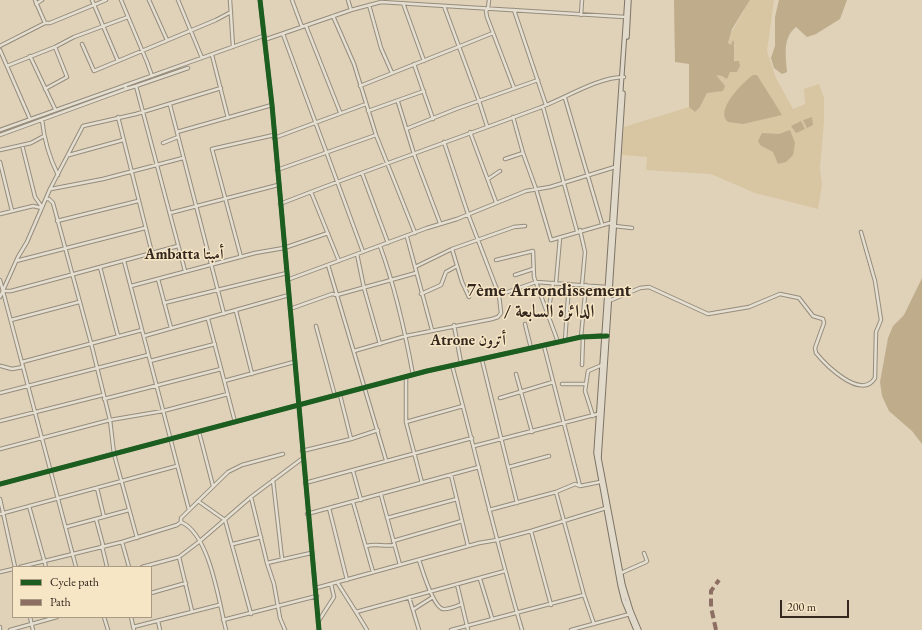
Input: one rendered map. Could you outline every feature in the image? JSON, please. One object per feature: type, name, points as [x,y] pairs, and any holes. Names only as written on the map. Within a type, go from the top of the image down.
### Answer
[{"type":"main road","points":[[628,0],[625,17],[623,77],[610,223],[599,458],[620,585],[630,614],[638,630]]},
{"type":"main road","points":[[628,0],[609,301],[602,365],[596,458],[600,482],[630,614]]},
{"type":"street","points":[[35,0],[45,23]]},
{"type":"street","points":[[36,4],[42,0]]},
{"type":"street","points":[[92,0],[118,61]]},
{"type":"street","points":[[0,46],[45,23],[50,23],[106,0]]},
{"type":"street","points":[[120,0],[143,51],[152,76]]},
{"type":"street","points":[[149,0],[167,40]]},
{"type":"street","points":[[178,0],[192,30],[202,58]]},
{"type":"street","points":[[230,0],[233,47]]},
{"type":"street","points":[[260,0],[272,105],[319,630]]},
{"type":"street","points":[[292,0],[302,27]]},
{"type":"street","points":[[348,0],[351,10]]},
{"type":"street","points":[[426,4],[427,0]]},
{"type":"street","points":[[489,0],[486,11],[487,17],[514,88]]},
{"type":"street","points":[[581,15],[582,0]]},
{"type":"street","points":[[264,40],[351,10],[381,2],[402,2],[625,17]]},
{"type":"street","points":[[402,2],[424,61]]},
{"type":"street","points":[[369,5],[381,48],[392,73]]},
{"type":"street","points":[[444,6],[487,126]]},
{"type":"street","points":[[514,10],[538,80],[563,183],[585,252],[582,365]]},
{"type":"street","points":[[82,44],[94,72],[231,12]]},
{"type":"street","points":[[333,16],[349,51],[376,135],[415,233]]},
{"type":"street","points":[[7,66],[55,47],[74,36],[128,17]]},
{"type":"street","points":[[306,26],[340,112]]},
{"type":"street","points":[[360,86],[493,33]]},
{"type":"street","points":[[283,34],[363,252]]},
{"type":"street","points":[[0,130],[263,36]]},
{"type":"street","points":[[45,89],[67,77],[55,47]]},
{"type":"street","points":[[0,50],[30,119]]},
{"type":"street","points":[[212,55],[228,119]]},
{"type":"street","points":[[30,56],[55,110]]},
{"type":"street","points":[[414,64],[433,119]]},
{"type":"street","points":[[0,135],[188,68]]},
{"type":"street","points":[[280,204],[470,132],[545,106],[603,81],[623,77]]},
{"type":"street","points":[[406,129],[538,80]]},
{"type":"street","points":[[125,85],[126,90]]},
{"type":"street","points":[[136,86],[185,271]]},
{"type":"street","points":[[0,297],[16,261],[27,242],[50,189],[83,126],[170,104],[221,88]]},
{"type":"street","points":[[368,112],[424,91]]},
{"type":"street","points":[[565,98],[586,174],[602,224]]},
{"type":"street","points":[[398,102],[414,154],[440,223]]},
{"type":"street","points":[[170,104],[224,314]]},
{"type":"street","points":[[241,257],[212,149],[274,137],[316,123],[340,112],[366,104]]},
{"type":"street","points":[[177,132],[228,119],[272,105]]},
{"type":"street","points":[[118,117],[152,253]]},
{"type":"street","points":[[513,117],[522,153],[536,189],[550,238],[554,240],[578,231],[610,223]]},
{"type":"street","points":[[42,120],[44,136],[49,148],[52,163],[58,175]]},
{"type":"street","points":[[470,132],[496,202]]},
{"type":"street","points":[[277,170],[326,153],[354,141],[376,135]]},
{"type":"street","points":[[0,150],[37,141],[44,136]]},
{"type":"street","points":[[163,143],[178,137]]},
{"type":"street","points":[[68,155],[123,140]]},
{"type":"street","points":[[354,351],[432,330],[454,325],[476,323],[498,317],[501,312],[499,295],[468,214],[444,142]]},
{"type":"street","points":[[22,145],[35,197],[42,208]]},
{"type":"street","points":[[505,159],[522,153]]},
{"type":"street","points":[[50,189],[131,172],[183,158]]},
{"type":"street","points":[[0,162],[12,211]]},
{"type":"street","points":[[287,280],[407,237],[496,202],[536,189],[563,183],[586,174],[615,167]]},
{"type":"street","points":[[488,179],[500,171]]},
{"type":"street","points":[[362,173],[388,243]]},
{"type":"street","points":[[170,213],[196,205],[278,185]]},
{"type":"street","points":[[311,192],[339,261]]},
{"type":"street","points":[[46,199],[49,199],[53,203],[91,343],[96,369],[110,420],[114,454],[137,538]]},
{"type":"street","points":[[57,221],[138,201]]},
{"type":"street","points":[[0,214],[33,206],[42,208]]},
{"type":"street","points":[[415,267],[452,249],[514,227],[525,226]]},
{"type":"street","points":[[614,226],[632,228]]},
{"type":"street","points":[[16,261],[146,228]]},
{"type":"street","points":[[609,301],[640,288],[649,287],[703,313],[714,314],[749,307],[780,294],[799,298],[814,316],[823,319],[824,323],[815,348],[816,353],[841,377],[854,384],[864,385],[871,383],[874,378],[876,332],[881,320],[875,281],[861,232]]},
{"type":"street","points":[[131,286],[212,264],[284,248],[328,233]]},
{"type":"street","points":[[407,237],[421,294],[432,330]]},
{"type":"street","points":[[548,315],[555,283],[560,238]]},
{"type":"street","points":[[3,291],[11,291],[178,246]]},
{"type":"street","points":[[380,246],[406,336],[413,375]]},
{"type":"street","points":[[452,249],[457,266],[470,297]]},
{"type":"street","points":[[496,260],[533,251],[533,269],[536,282],[558,342]]},
{"type":"street","points":[[357,254],[364,288],[380,344]]},
{"type":"street","points":[[124,261],[189,510]]},
{"type":"street","points":[[328,265],[386,460]]},
{"type":"street","points":[[421,294],[441,285],[446,272],[457,266]]},
{"type":"street","points":[[100,267],[118,336]]},
{"type":"street","points":[[514,275],[533,269]]},
{"type":"street","points":[[164,304],[218,289],[287,273]]},
{"type":"street","points":[[290,309],[332,294],[337,295],[416,274]]},
{"type":"street","points":[[158,279],[171,328]]},
{"type":"street","points":[[0,280],[76,566]]},
{"type":"street","points":[[499,295],[536,282],[606,287]]},
{"type":"street","points":[[565,341],[569,284]]},
{"type":"street","points":[[144,336],[289,295]]},
{"type":"street","points":[[11,320],[79,302]]},
{"type":"street","points":[[236,311],[252,374]]},
{"type":"street","points":[[208,319],[235,422]]},
{"type":"street","points":[[525,324],[531,348]]},
{"type":"street","points":[[454,325],[461,363]]},
{"type":"street","points":[[316,326],[335,396]]},
{"type":"street","points":[[22,362],[142,330]]},
{"type":"street","points":[[0,484],[340,395],[452,364],[482,360],[582,337],[605,336]]},
{"type":"street","points":[[150,360],[215,344]]},
{"type":"street","points":[[544,346],[580,486]]},
{"type":"street","points":[[0,393],[148,355]]},
{"type":"street","points":[[482,360],[517,503]]},
{"type":"street","points":[[224,381],[294,362]]},
{"type":"street","points":[[452,364],[505,571],[522,630]]},
{"type":"street","points":[[593,416],[586,395],[585,384],[588,371],[602,365]]},
{"type":"street","points":[[1,366],[12,369],[23,367]]},
{"type":"street","points":[[104,399],[221,369]]},
{"type":"street","points":[[516,374],[532,432]]},
{"type":"street","points":[[406,377],[406,422],[422,483]]},
{"type":"street","points":[[500,398],[553,382]]},
{"type":"street","points":[[562,384],[585,384]]},
{"type":"street","points":[[0,449],[110,420],[163,411],[228,394]]},
{"type":"street","points":[[0,421],[103,395]]},
{"type":"street","points":[[340,395],[351,439]]},
{"type":"street","points":[[406,422],[463,406]]},
{"type":"street","points":[[474,446],[598,414]]},
{"type":"street","points":[[302,451],[351,439],[378,430]]},
{"type":"street","points":[[198,432],[214,487]]},
{"type":"street","points":[[305,483],[472,438]]},
{"type":"street","points":[[25,566],[172,528],[181,522],[181,518],[228,472],[235,468],[283,454]]},
{"type":"street","points":[[509,467],[549,456]]},
{"type":"street","points":[[146,566],[179,557],[251,497],[303,458]]},
{"type":"street","points":[[1,513],[177,466]]},
{"type":"street","points":[[308,514],[479,467]]},
{"type":"street","points":[[353,471],[361,500]]},
{"type":"street","points":[[451,474],[468,546]]},
{"type":"street","points":[[273,480],[282,559]]},
{"type":"street","points":[[489,510],[556,492],[575,484],[580,486],[600,482]]},
{"type":"street","points":[[96,488],[104,517]]},
{"type":"street","points":[[556,492],[584,595],[594,624]]},
{"type":"street","points":[[381,495],[400,565]]},
{"type":"street","points":[[251,497],[266,563],[274,584],[279,605],[280,618],[285,630]]},
{"type":"street","points":[[0,499],[1,513],[16,566]]},
{"type":"street","points":[[387,518],[457,499]]},
{"type":"street","points":[[198,501],[225,520],[233,544],[251,614]]},
{"type":"street","points":[[353,502],[373,572]]},
{"type":"street","points":[[29,506],[46,566]]},
{"type":"street","points":[[329,508],[347,580]]},
{"type":"street","points":[[316,588],[468,546],[531,531],[606,508]]},
{"type":"street","points":[[66,527],[129,510]]},
{"type":"street","points":[[96,519],[107,566]]},
{"type":"street","points":[[393,541],[462,521]]},
{"type":"street","points":[[181,522],[200,541],[226,630]]},
{"type":"street","points":[[531,531],[551,604]]},
{"type":"street","points":[[233,544],[261,537]]},
{"type":"street","points":[[122,542],[129,566]]},
{"type":"street","points":[[366,546],[378,543],[385,546],[394,545]]},
{"type":"street","points":[[266,563],[311,553]]},
{"type":"street","points":[[621,573],[646,562],[644,553]]},
{"type":"street","points":[[179,557],[192,611]]},
{"type":"street","points":[[419,560],[429,592],[443,609],[462,604]]},
{"type":"street","points":[[0,572],[12,569]]},
{"type":"street","points":[[356,612],[505,571]]},
{"type":"street","points":[[480,579],[492,618]]},
{"type":"street","points":[[337,582],[367,630]]},
{"type":"street","points":[[152,593],[186,583]]},
{"type":"street","points":[[318,622],[334,597],[331,584]]},
{"type":"street","points":[[457,584],[467,626]]},
{"type":"street","points":[[457,584],[468,630]]},
{"type":"street","points":[[450,630],[584,595]]},
{"type":"street","points":[[223,620],[316,596]]},
{"type":"street","points":[[409,597],[419,630]]},
{"type":"street","points":[[414,609],[433,597]]},
{"type":"street","points":[[131,618],[134,628],[192,611],[219,605]]},
{"type":"street","points":[[571,630],[630,614]]},
{"type":"street","points":[[30,618],[33,630]]},
{"type":"street","points":[[10,630],[53,618]]},
{"type":"street","points":[[104,618],[108,630]]},
{"type":"street","points":[[158,621],[160,630]]},
{"type":"shaded area","points":[[674,0],[750,0],[732,29],[728,43],[731,45],[733,40],[734,61],[739,61],[740,66],[737,72],[730,72],[727,79],[716,75],[725,86],[723,91],[707,93],[700,107],[695,112],[689,107],[689,64],[675,62]]},
{"type":"shaded area","points":[[750,0],[774,0],[767,51],[776,78],[793,109],[805,104],[804,89],[819,84],[824,98],[824,121],[820,168],[822,185],[818,209],[755,193],[711,174],[646,170],[647,157],[622,155],[624,127],[689,107],[695,112],[700,107],[707,93],[712,91],[719,92],[716,75],[737,72],[740,66],[733,58],[735,45],[731,46],[728,43],[730,35]]},
{"type":"shaded area","points":[[779,0],[847,0],[840,19],[816,34],[807,37],[796,27],[792,31],[786,48],[787,72],[782,74],[774,68],[771,58],[775,46],[775,17]]},
{"type":"shaded area","points":[[753,75],[757,75],[782,115],[743,124],[728,122],[725,117],[727,104],[737,90]]},
{"type":"shaded area","points":[[812,117],[813,125],[807,128],[803,120]]},
{"type":"shaded area","points":[[801,121],[805,129],[796,133],[791,126]]},
{"type":"shaded area","points":[[790,130],[795,143],[793,155],[786,162],[778,164],[773,152],[760,145],[758,141],[762,133],[779,134]]},
{"type":"shaded area","points":[[922,278],[922,444],[912,431],[889,411],[882,396],[880,382],[888,338],[893,326],[904,315]]},
{"type":"waterway","points":[[127,87],[180,68]]},
{"type":"waterway","points":[[101,96],[125,88]]},
{"type":"waterway","points":[[0,132],[99,97]]},
{"type":"marked path","points":[[716,630],[711,607],[711,591],[719,580]]},
{"type":"cycle path","points":[[260,0],[272,105],[319,630]]},
{"type":"cycle path","points":[[0,484],[427,371],[581,337],[607,336]]},
{"type":"district","name":"Ambatta أمبتا","points":[[184,255]]},
{"type":"district","name":"7ème Arrondissement / الدائرة السابعة","points":[[549,301]]},
{"type":"district","name":"Atrone أترون","points":[[468,341]]}]
